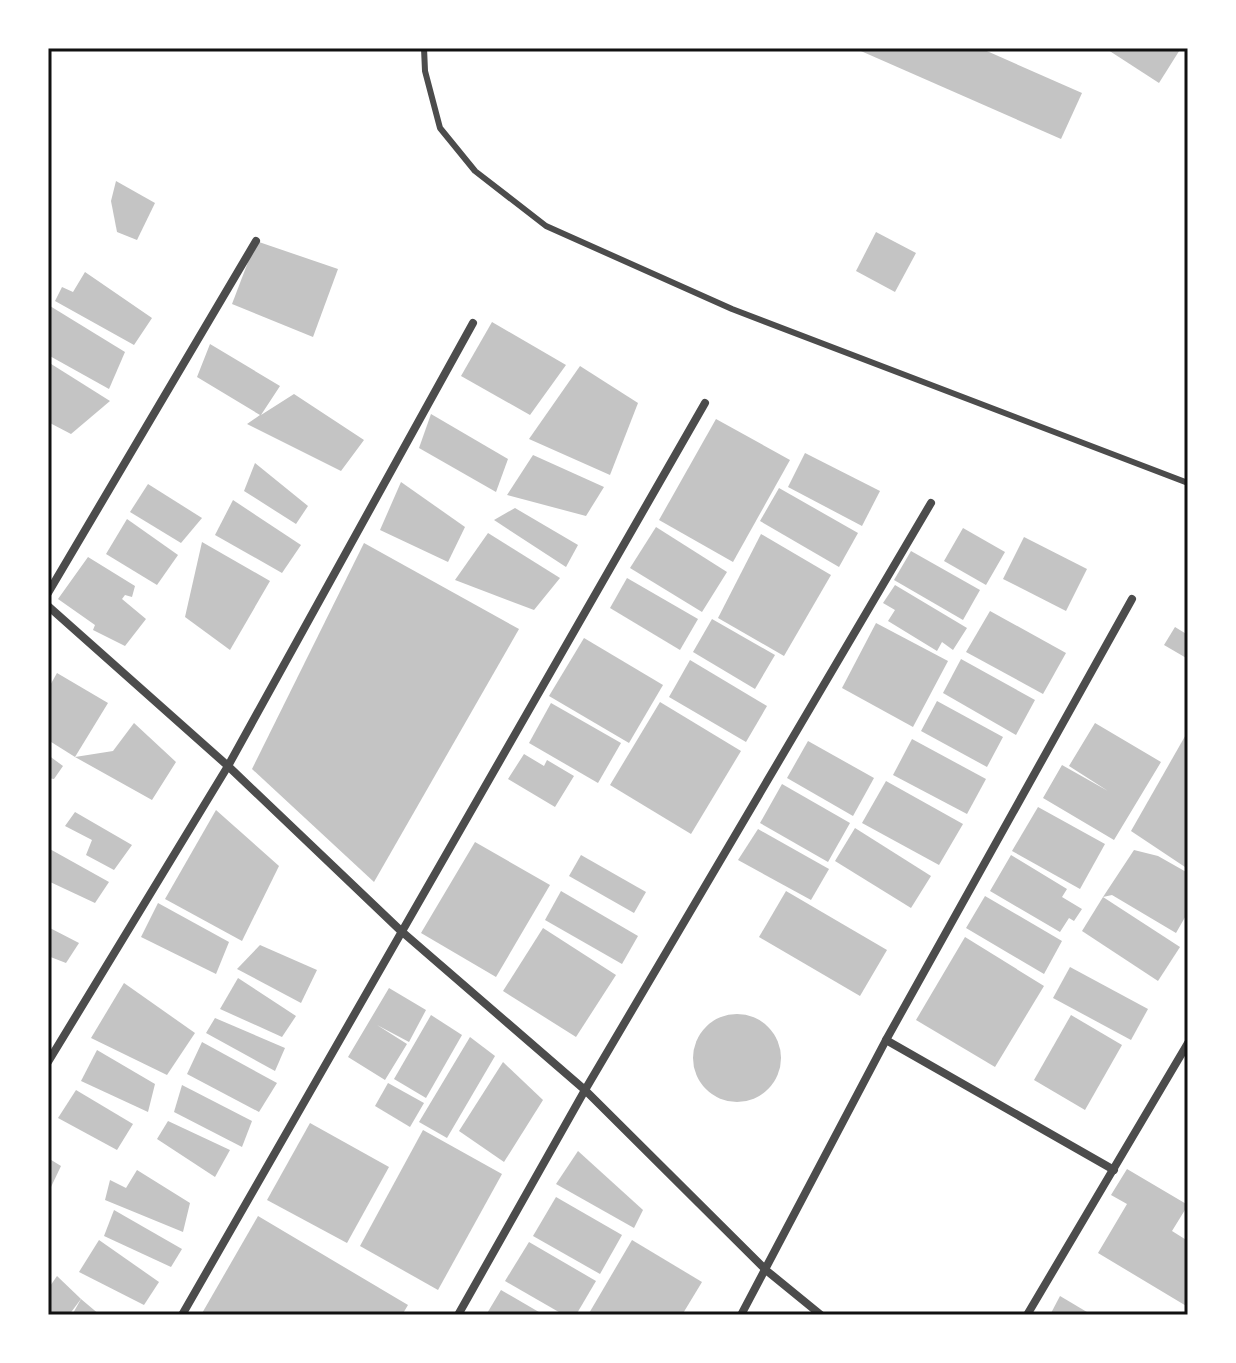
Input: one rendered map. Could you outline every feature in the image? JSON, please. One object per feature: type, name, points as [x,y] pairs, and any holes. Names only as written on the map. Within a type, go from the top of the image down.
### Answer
[{"type":"street","points":[[48,593],[256,241]]},
{"type":"street","points":[[48,1062],[228,766],[473,323]]},
{"type":"street","points":[[182,1315],[400,930],[705,403]]},
{"type":"street","points":[[458,1315],[585,1090],[931,503]]},
{"type":"street","points":[[741,1315],[767,1271],[886,1040],[1132,599]]},
{"type":"street","points":[[48,606],[228,766],[400,930],[585,1090],[767,1271],[821,1315]]},
{"type":"street","points":[[886,1040],[1114,1170]]},
{"type":"street","points":[[1027,1315],[1188,1043]]},
{"type":"lane","points":[[424,48],[425,71],[440,128],[475,171],[546,226],[732,309],[1188,483]]},
{"type":"building","points":[[854,48],[980,48],[1082,93],[1061,139]]},
{"type":"building","points":[[1105,48],[1181,48],[1159,83]]},
{"type":"building","points":[[116,181],[155,203],[137,240],[117,232],[111,201]]},
{"type":"building","points":[[876,232],[916,253],[895,292],[856,271]]},
{"type":"building","points":[[256,241],[338,269],[313,337],[232,304]]},
{"type":"building","points":[[85,272],[152,318],[134,345],[55,301],[62,287],[73,292]]},
{"type":"building","points":[[50,306],[125,352],[109,389],[48,355]]},
{"type":"building","points":[[492,322],[566,365],[530,415],[461,376]]},
{"type":"building","points":[[210,344],[280,386],[261,415],[294,394],[364,440],[341,471],[247,424],[260,415],[197,377]]},
{"type":"building","points":[[48,362],[110,401],[71,434],[48,422]]},
{"type":"building","points":[[580,366],[638,403],[610,475],[529,439]]},
{"type":"building","points":[[431,414],[508,459],[496,492],[419,448]]},
{"type":"building","points":[[716,419],[790,460],[733,562],[659,520]]},
{"type":"building","points":[[805,453],[880,491],[862,526],[788,487]]},
{"type":"building","points":[[533,455],[604,487],[586,516],[507,495]]},
{"type":"building","points":[[255,463],[308,506],[296,524],[244,491]]},
{"type":"building","points":[[401,482],[465,527],[448,562],[380,530]]},
{"type":"building","points":[[148,484],[202,518],[181,543],[130,512]]},
{"type":"building","points":[[779,488],[858,533],[839,567],[760,521]]},
{"type":"building","points":[[233,500],[301,545],[282,573],[215,535]]},
{"type":"building","points":[[515,508],[578,545],[566,567],[494,520]]},
{"type":"building","points":[[127,519],[178,555],[157,585],[106,554]]},
{"type":"building","points":[[656,527],[727,572],[702,612],[630,568]]},
{"type":"building","points":[[963,528],[1005,552],[986,585],[944,561]]},
{"type":"building","points":[[488,533],[560,578],[534,610],[455,580]]},
{"type":"building","points":[[761,534],[831,575],[784,656],[718,618]]},
{"type":"building","points":[[1024,537],[1087,569],[1066,611],[1003,579]]},
{"type":"building","points":[[202,542],[270,581],[230,650],[185,617]]},
{"type":"building","points":[[364,543],[519,629],[374,882],[252,769]]},
{"type":"building","points":[[911,551],[980,590],[963,620],[894,580]]},
{"type":"building","points":[[88,557],[135,586],[132,597],[125,595],[122,599],[146,619],[125,646],[93,630],[95,625],[58,599]]},
{"type":"building","points":[[627,578],[698,619],[680,650],[610,608]]},
{"type":"building","points":[[895,585],[967,628],[953,650],[942,642],[937,651],[888,621],[895,610],[883,603]]},
{"type":"building","points":[[990,611],[1066,653],[1043,694],[966,652]]},
{"type":"building","points":[[712,619],[775,655],[755,689],[693,652]]},
{"type":"building","points":[[876,623],[948,661],[913,727],[842,688]]},
{"type":"building","points":[[1175,627],[1188,635],[1188,659],[1164,645]]},
{"type":"building","points":[[584,638],[663,685],[629,743],[549,696]]},
{"type":"building","points":[[961,659],[1035,700],[1016,735],[943,693]]},
{"type":"building","points":[[690,660],[767,706],[746,742],[669,697]]},
{"type":"building","points":[[57,673],[108,703],[75,757],[48,740],[48,689]]},
{"type":"building","points":[[937,701],[1003,737],[987,767],[921,731]]},
{"type":"building","points":[[660,702],[741,751],[691,834],[610,785]]},
{"type":"building","points":[[551,703],[621,743],[598,783],[529,743]]},
{"type":"building","points":[[134,723],[176,762],[152,800],[75,757],[113,751]]},
{"type":"building","points":[[1095,723],[1161,762],[1114,840],[1043,798],[1062,765],[1108,791],[1069,766]]},
{"type":"building","points":[[1188,731],[1188,869],[1131,831]]},
{"type":"building","points":[[912,739],[986,779],[967,814],[893,775]]},
{"type":"building","points":[[808,741],[874,778],[853,816],[787,778]]},
{"type":"building","points":[[524,754],[544,766],[547,760],[574,776],[555,807],[508,779]]},
{"type":"building","points":[[48,755],[63,766],[54,779],[48,778]]},
{"type":"building","points":[[886,781],[963,824],[939,865],[862,823]]},
{"type":"building","points":[[782,784],[850,823],[828,862],[760,823]]},
{"type":"building","points":[[1038,807],[1105,844],[1080,889],[1012,851]]},
{"type":"building","points":[[216,810],[279,866],[242,941],[165,899]]},
{"type":"building","points":[[75,812],[132,845],[114,870],[86,855],[92,840],[65,826]]},
{"type":"building","points":[[855,828],[931,876],[911,908],[835,861]]},
{"type":"building","points":[[758,829],[829,869],[811,900],[738,860]]},
{"type":"building","points":[[475,842],[550,885],[496,977],[421,933]]},
{"type":"building","points":[[48,848],[109,882],[95,903],[48,881]]},
{"type":"building","points":[[1134,850],[1158,856],[1188,873],[1188,912],[1176,933],[1112,895],[1103,897]]},
{"type":"building","points":[[581,855],[646,892],[634,913],[569,876]]},
{"type":"building","points":[[1011,855],[1067,889],[1062,897],[1082,909],[1074,921],[1069,918],[1060,932],[990,891]]},
{"type":"building","points":[[561,891],[638,936],[622,964],[545,920]]},
{"type":"building","points":[[786,891],[887,950],[860,996],[759,937]]},
{"type":"building","points":[[985,896],[1062,941],[1044,974],[966,928]]},
{"type":"building","points":[[1103,897],[1180,947],[1158,981],[1082,931]]},
{"type":"building","points":[[158,903],[229,942],[216,974],[141,937]]},
{"type":"building","points":[[48,927],[79,943],[66,963],[48,956]]},
{"type":"building","points":[[543,928],[616,975],[576,1037],[503,991]]},
{"type":"building","points":[[965,937],[1044,986],[995,1067],[916,1020]]},
{"type":"building","points":[[260,945],[317,970],[301,1003],[237,969]]},
{"type":"building","points":[[1070,967],[1148,1009],[1131,1040],[1053,998]]},
{"type":"building","points":[[238,978],[296,1016],[282,1037],[220,1009]]},
{"type":"building","points":[[124,983],[195,1033],[167,1075],[91,1038]]},
{"type":"building","points":[[389,988],[426,1010],[409,1042],[377,1025],[407,1044],[385,1080],[348,1057]]},
{"type":"building","points":[[737,1014],[754,1018],[768,1027],[777,1041],[781,1058],[777,1075],[768,1089],[754,1098],[737,1102],[720,1098],[706,1089],[697,1075],[693,1058],[697,1041],[706,1027],[720,1018]]},
{"type":"building","points":[[431,1015],[462,1035],[426,1098],[394,1079]]},
{"type":"building","points":[[1071,1015],[1122,1045],[1085,1110],[1034,1080]]},
{"type":"building","points":[[215,1018],[285,1048],[275,1071],[206,1033]]},
{"type":"building","points":[[470,1037],[495,1056],[447,1138],[419,1122]]},
{"type":"building","points":[[202,1042],[277,1083],[259,1112],[187,1074]]},
{"type":"building","points":[[97,1050],[155,1084],[148,1112],[81,1081]]},
{"type":"building","points":[[503,1062],[543,1100],[504,1162],[459,1131]]},
{"type":"building","points":[[388,1083],[424,1103],[410,1127],[375,1106]]},
{"type":"building","points":[[182,1085],[252,1121],[242,1147],[174,1112]]},
{"type":"building","points":[[76,1090],[133,1124],[117,1150],[58,1118]]},
{"type":"building","points":[[168,1121],[230,1150],[215,1177],[157,1139]]},
{"type":"building","points":[[310,1123],[389,1167],[347,1243],[267,1200]]},
{"type":"building","points":[[423,1130],[502,1174],[438,1290],[360,1246]]},
{"type":"building","points":[[578,1151],[643,1210],[634,1228],[556,1184]]},
{"type":"building","points":[[48,1158],[61,1166],[51,1187],[48,1185]]},
{"type":"building","points":[[1127,1169],[1188,1205],[1172,1231],[1188,1241],[1188,1307],[1098,1253],[1127,1204],[1111,1195]]},
{"type":"building","points":[[137,1170],[190,1203],[183,1232],[105,1200],[110,1180],[126,1188]]},
{"type":"building","points":[[556,1197],[622,1235],[600,1274],[533,1236]]},
{"type":"building","points":[[114,1210],[182,1249],[171,1267],[104,1236]]},
{"type":"building","points":[[258,1216],[408,1305],[402,1315],[201,1315]]},
{"type":"building","points":[[99,1240],[159,1282],[144,1305],[79,1272]]},
{"type":"building","points":[[632,1240],[702,1282],[682,1315],[588,1315]]},
{"type":"building","points":[[529,1242],[596,1281],[576,1315],[564,1315],[505,1281]]},
{"type":"building","points":[[57,1276],[81,1299],[69,1315],[48,1315],[48,1289]]},
{"type":"building","points":[[501,1290],[544,1315],[486,1315]]},
{"type":"building","points":[[1060,1296],[1092,1315],[1050,1315]]},
{"type":"building","points":[[81,1299],[100,1315],[72,1315]]}]
